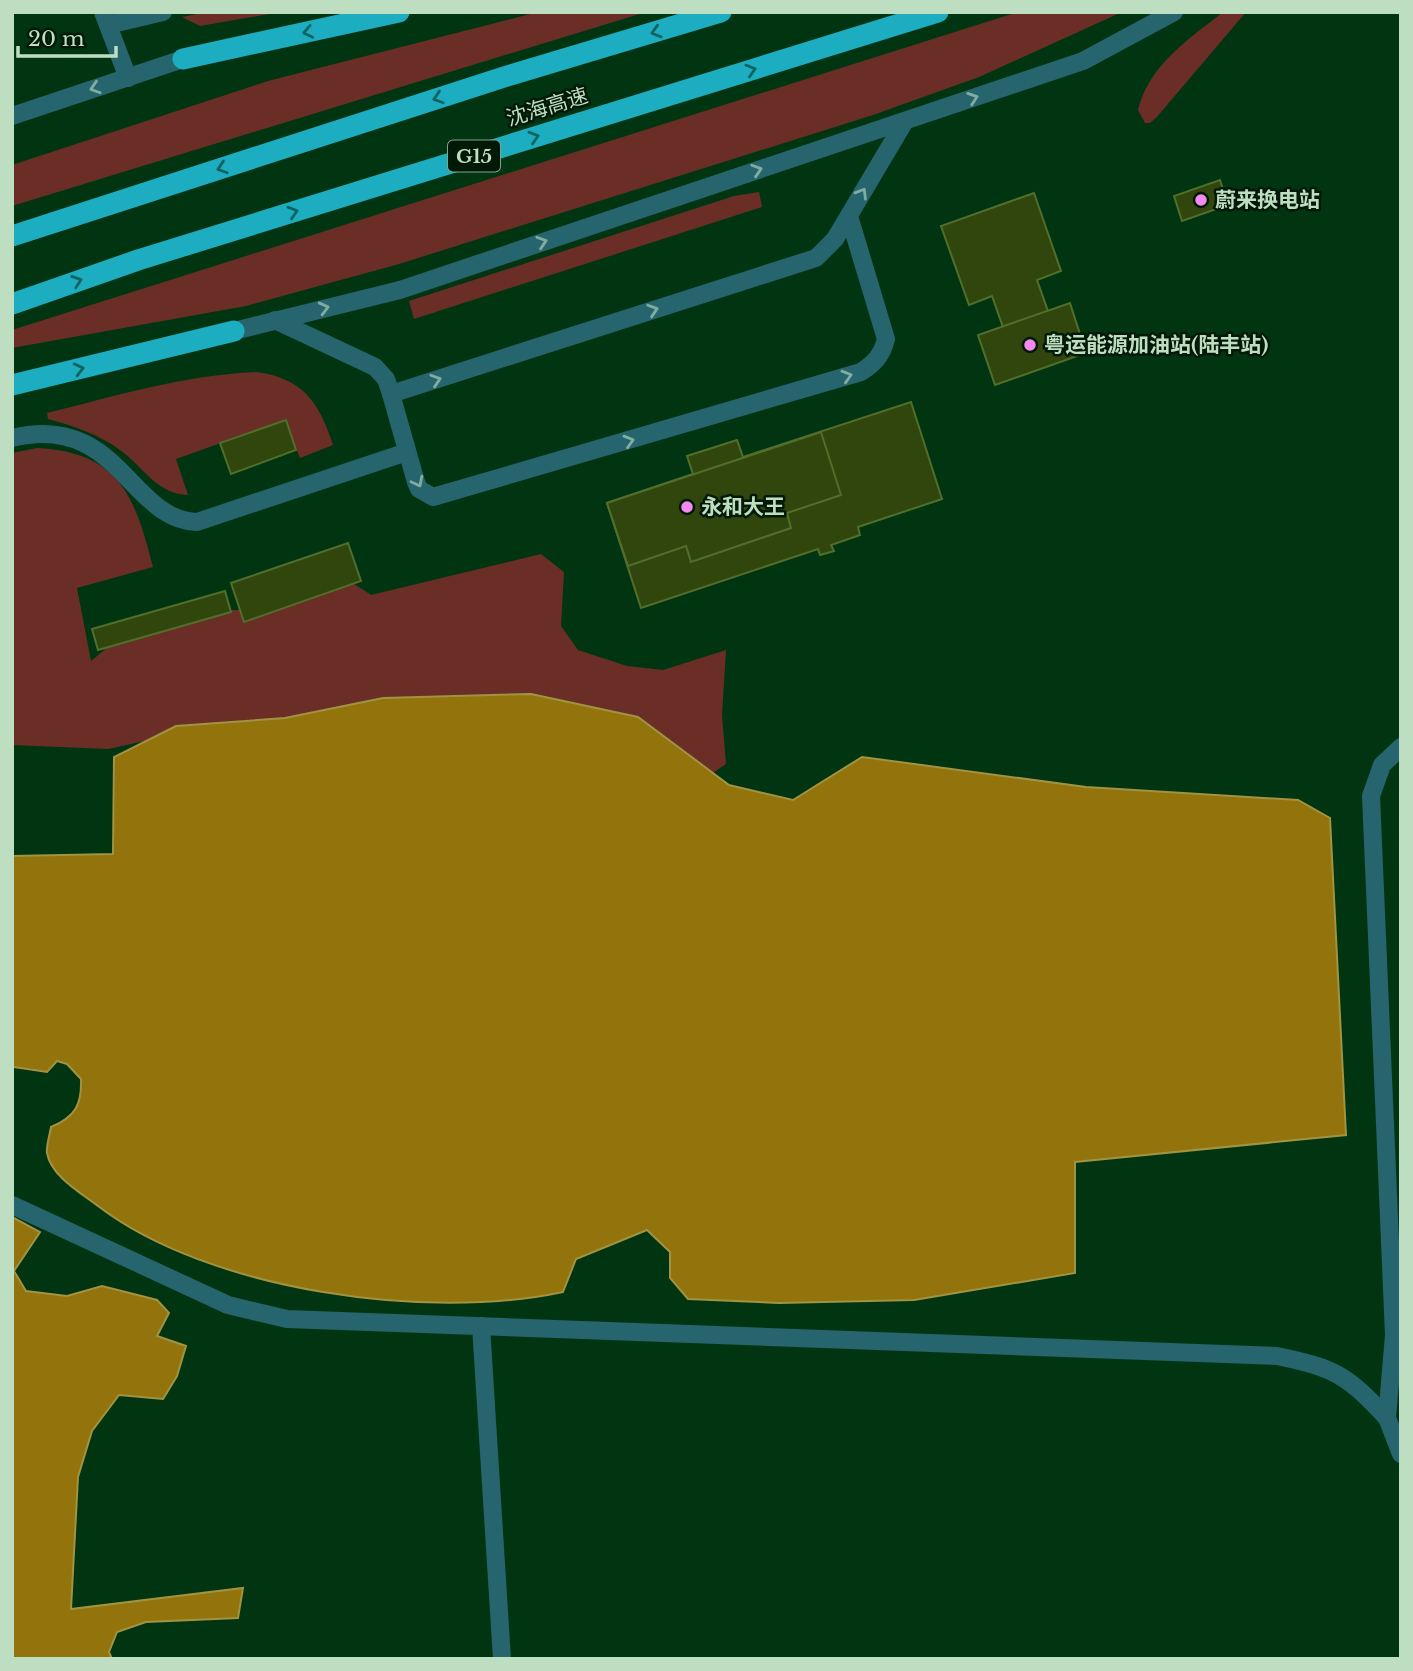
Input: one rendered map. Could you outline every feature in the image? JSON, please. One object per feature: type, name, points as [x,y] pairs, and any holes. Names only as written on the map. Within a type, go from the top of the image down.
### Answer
[{"type":"highway","points":[[183,59],[399,12]]},
{"type":"highway","name":"沈海高速","points":[[12,236],[504,77],[721,12]]},
{"type":"highway","name":"沈海高速","points":[[12,304],[138,260],[938,12]]},
{"type":"highway","points":[[12,385],[234,331]]},
{"type":"street","points":[[128,78],[105,18],[163,12]]},
{"type":"street","points":[[234,331],[400,290],[1083,61],[1174,12]]},
{"type":"street","points":[[12,116],[183,59]]},
{"type":"street","points":[[391,394],[816,258],[835,239],[905,121]]},
{"type":"street","points":[[275,320],[375,367],[386,379],[419,489],[433,498],[861,372],[872,365],[883,352],[886,340],[849,216]]},
{"type":"street","points":[[12,438],[41,432],[81,442],[106,456],[166,511],[183,521],[197,522],[407,452]]},
{"type":"street","points":[[1387,1418],[1394,1335],[1371,796],[1382,765],[1401,747]]},
{"type":"street","points":[[12,1205],[228,1305],[287,1320],[1277,1356],[1337,1372],[1362,1391],[1387,1418],[1401,1454]]},
{"type":"street","points":[[481,1326],[502,1659]]},
{"type":"shaded area","points":[[206,12],[281,12],[200,26],[182,17]]},
{"type":"shaded area","points":[[538,12],[646,12],[12,206],[12,165],[268,81]]},
{"type":"shaded area","points":[[1018,12],[1122,12],[979,77],[873,115],[399,264],[246,306],[12,348],[12,330]]},
{"type":"shaded area","points":[[1223,12],[1246,12],[1156,118],[1145,123],[1138,110],[1143,94],[1160,67],[1184,43]]},
{"type":"shaded area","points":[[759,192],[762,207],[414,319],[409,301],[734,196]]},
{"type":"shaded area","points":[[256,372],[286,380],[307,395],[322,416],[333,445],[300,458],[285,420],[176,459],[188,495],[158,485],[128,456],[103,439],[48,419],[47,413],[150,387],[203,377]]},
{"type":"shaded area","points":[[37,448],[65,451],[88,458],[105,469],[119,483],[139,519],[153,567],[77,588],[91,661],[120,637],[219,610],[258,610],[342,576],[371,595],[541,554],[564,572],[561,626],[578,650],[627,666],[663,670],[726,650],[722,715],[726,764],[686,791],[177,734],[108,749],[12,745],[12,453]]},
{"type":"shaded area","points":[[531,694],[638,717],[729,785],[793,800],[862,757],[1086,787],[1298,800],[1330,818],[1346,1135],[1075,1162],[1075,1273],[914,1300],[779,1303],[688,1299],[670,1278],[670,1252],[647,1230],[576,1259],[563,1292],[509,1300],[449,1303],[386,1300],[322,1292],[258,1278],[198,1259],[144,1235],[75,1190],[60,1176],[47,1153],[48,1140],[51,1127],[66,1119],[75,1109],[80,1096],[81,1079],[67,1064],[57,1061],[47,1072],[13,1067],[12,856],[113,854],[114,757],[176,726],[285,718],[383,698]]},
{"type":"shaded area","points":[[12,1217],[40,1232],[14,1271],[26,1291],[67,1296],[102,1286],[157,1300],[169,1313],[157,1336],[186,1346],[177,1376],[163,1399],[119,1395],[92,1431],[78,1477],[71,1609],[243,1588],[238,1618],[146,1622],[117,1632],[109,1652],[112,1659],[12,1659]]},
{"type":"building","name":"蔚来换电站","points":[[1220,180],[1228,205],[1182,221],[1174,196]]},
{"type":"building","points":[[1034,193],[1061,271],[1037,280],[1049,314],[1004,330],[992,296],[969,305],[941,226]]},
{"type":"building","points":[[1070,303],[1086,353],[995,385],[978,335]]},
{"type":"building","points":[[911,402],[942,499],[858,527],[860,535],[831,545],[834,551],[820,555],[818,549],[641,608],[607,503],[693,474],[687,456],[737,440],[743,457]]},
{"type":"building","points":[[286,420],[296,450],[231,474],[220,443]]},
{"type":"building","points":[[821,432],[841,495],[787,513],[791,528],[691,562],[686,546],[628,566],[607,503]]},
{"type":"building","points":[[348,543],[361,581],[244,622],[231,583]]},
{"type":"building","points":[[225,591],[231,612],[98,650],[92,629]]},
{"type":"place","name":"蔚来换电站","points":[[1201,200]]},
{"type":"place","name":"粤运能源加油站(陆丰站)","points":[[1030,345]]},
{"type":"place","name":"永和大王","points":[[687,507]]}]
